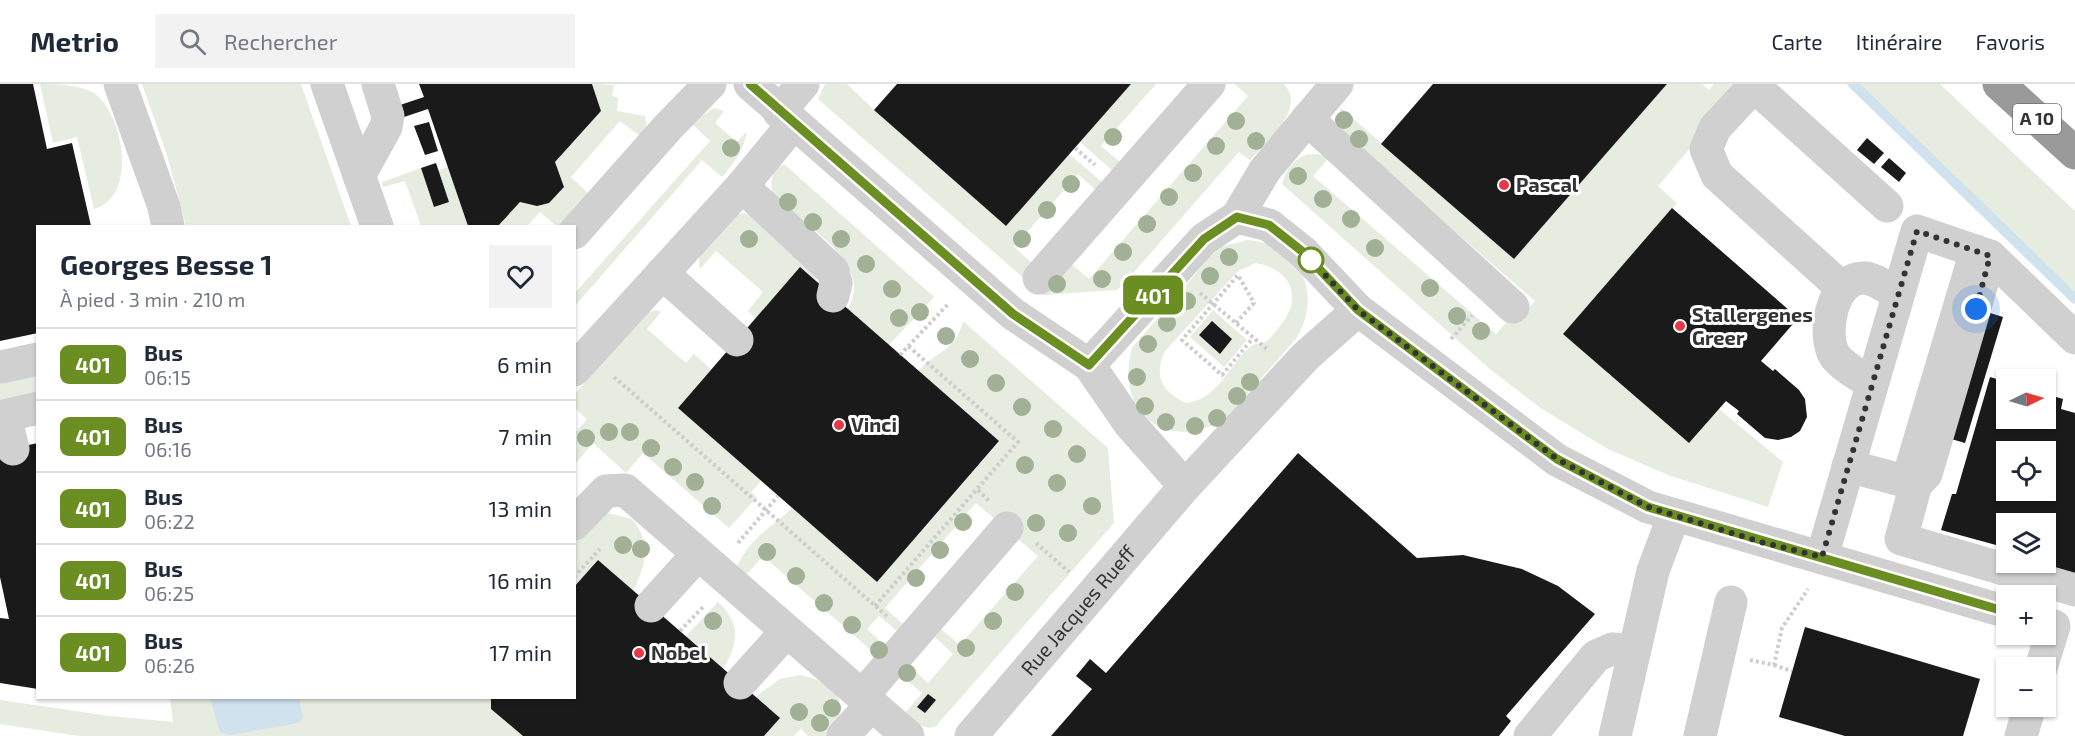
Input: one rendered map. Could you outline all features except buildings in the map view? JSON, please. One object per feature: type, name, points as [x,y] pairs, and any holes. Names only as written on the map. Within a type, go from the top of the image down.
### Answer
[{"type":"highway","name":"A 10","points":[[1999,84],[2075,153]]},
{"type":"street","points":[[120,84],[164,207],[168,225]]},
{"type":"street","points":[[327,84],[377,225]]},
{"type":"street","points":[[359,176],[386,127],[388,116],[378,84]]},
{"type":"street","points":[[576,231],[669,126],[710,84]]},
{"type":"street","points":[[750,84],[786,118],[1013,314],[1089,365],[1129,423],[1185,486]]},
{"type":"street","points":[[581,362],[742,186],[786,118],[803,84]]},
{"type":"street","points":[[1039,278],[1209,84]]},
{"type":"street","points":[[1842,288],[1717,175],[1706,149],[1715,128],[1753,85],[1887,206]]},
{"type":"street","points":[[1089,365],[1204,239],[1237,217],[1265,170],[1317,97],[1513,307]]},
{"type":"street","points":[[742,186],[833,271],[836,283],[832,296]]},
{"type":"street","points":[[1237,217],[1269,225],[1303,252],[1358,310],[1557,459],[1648,507],[1761,542],[1822,557],[1996,609]]},
{"type":"street","points":[[1822,557],[1917,231],[1983,253],[2075,338]]},
{"type":"street","points":[[1983,253],[1926,474],[1916,484],[1901,539],[2075,590]]},
{"type":"street","points":[[662,273],[736,340]]},
{"type":"street","points":[[1872,384],[1836,358],[1828,336],[1832,312],[1842,288],[1853,280],[1865,278],[1898,295]]},
{"type":"street","name":"Rue Jacques Rueff","points":[[971,736],[1185,486],[1305,356],[1358,310]]},
{"type":"street","points":[[0,367],[36,358]]},
{"type":"street","points":[[13,449],[2,417],[36,408]]},
{"type":"street","points":[[1848,466],[1916,484]]},
{"type":"street","points":[[576,522],[606,491],[625,490],[908,736]]},
{"type":"street","points":[[1615,736],[1653,571],[1674,515]]},
{"type":"street","points":[[843,736],[911,637],[1007,528]]},
{"type":"street","points":[[651,606],[706,562]]},
{"type":"street","points":[[1700,736],[1731,603]]},
{"type":"street","points":[[2046,657],[2058,628]]},
{"type":"street","points":[[740,683],[787,631]]},
{"type":"street","points":[[1530,736],[1596,656],[1612,649],[1633,650]]},
{"type":"street","points":[[2021,736],[2027,717]]},
{"type":"path","points":[[1075,148],[1081,153]]},
{"type":"path","points":[[1174,271],[1269,352]]},
{"type":"path","points":[[1236,323],[1254,303],[1238,275],[1182,340],[1222,375],[1253,338]]},
{"type":"path","points":[[900,355],[949,302]]},
{"type":"path","points":[[875,606],[1018,442],[908,346]]},
{"type":"path","points":[[581,362],[766,510],[911,637]]},
{"type":"path","points":[[706,562],[766,510],[778,496]]},
{"type":"path","points":[[1774,665],[1782,628],[1808,589]]},
{"type":"path","points":[[1720,653],[1792,671]]},
{"type":"shaded area","points":[[40,84],[61,84],[88,90],[104,103],[113,118],[122,154],[121,172],[117,189],[108,201],[94,209],[77,137],[53,143]]},
{"type":"shaded area","points":[[142,84],[301,84],[351,225],[186,225],[167,155]]},
{"type":"shaded area","points":[[592,84],[614,85],[612,96],[618,98],[617,111],[645,116],[647,127],[640,136],[620,121],[571,177],[589,194],[561,225],[555,225],[540,212],[528,225],[499,225],[520,202],[545,203],[564,187],[555,162],[601,111]]},
{"type":"shaded area","points":[[825,84],[847,84],[874,110],[1069,154],[1103,183],[1096,190],[1078,174],[1014,247],[1032,263],[1069,262],[1089,279],[1248,96],[1235,84],[1284,84],[1290,94],[1291,104],[1282,124],[1266,143],[1250,160],[1239,152],[1121,287],[1116,290],[1043,295],[818,99]]},
{"type":"shaded area","points":[[1131,84],[1156,84],[1101,146],[1120,162],[1113,171],[1080,142]]},
{"type":"shaded area","points":[[1667,84],[1702,84],[1709,90],[1714,84],[1739,84],[1742,87],[1658,186],[1677,203],[1563,334],[1689,443],[1719,409],[1783,462],[1768,507],[1668,475],[1608,449],[1542,409],[1491,370],[1282,184],[1289,169],[1299,158],[1313,154],[1329,158],[1313,176],[1496,334],[1512,316],[1518,320],[1535,301],[1347,138],[1340,124],[1341,108],[1514,259]]},
{"type":"shaded area","points":[[1846,84],[1940,84],[2075,211],[2075,303]]},
{"type":"shaded area","points":[[714,108],[724,111],[715,123],[737,142],[747,131],[744,144],[722,177],[702,160],[576,305],[576,292],[710,141],[691,123]]},
{"type":"shaded area","points":[[784,164],[934,297],[889,345],[848,309],[854,291],[852,275],[843,259],[830,244],[772,192],[773,176]]},
{"type":"shaded area","points":[[448,167],[468,225],[421,225],[405,181],[383,187],[382,182],[421,168],[435,207],[449,202],[438,170]]},
{"type":"shaded area","points":[[750,214],[817,278],[818,282],[801,268],[756,318],[748,311],[763,292],[716,251],[700,269],[699,261],[710,239],[735,215]]},
{"type":"shaded area","points":[[1247,240],[1281,251],[1293,261],[1302,274],[1307,289],[1308,305],[1304,322],[1296,339],[1225,419],[1204,429],[1183,432],[1165,429],[1150,421],[1138,408],[1131,391],[1128,371],[1132,348],[1220,247]],"holes":[[[1256,263],[1268,267],[1286,279],[1292,296],[1287,316],[1279,327],[1268,340],[1250,347],[1206,396],[1186,403],[1171,394],[1160,375],[1161,360],[1165,351],[1238,271]]]},
{"type":"shaded area","points":[[657,310],[661,312],[647,329],[686,363],[694,354],[711,369],[678,408],[761,481],[751,492],[757,497],[729,528],[643,453],[626,473],[593,443],[576,463],[576,432],[587,419],[576,409],[576,393],[645,313]]},
{"type":"shaded area","points":[[1213,310],[1247,340],[1224,367],[1190,337]]},
{"type":"shaded area","points":[[963,321],[1108,448],[1114,523],[936,726],[927,728],[919,725],[905,713],[922,693],[898,673],[906,663],[928,683],[953,654],[935,637],[941,629],[960,645],[1038,556],[976,503],[885,608],[904,625],[898,632],[879,616],[867,629],[889,650],[881,659],[763,556],[746,575],[737,566],[755,540],[792,508],[877,582],[999,442],[919,371],[950,345],[960,331]]},
{"type":"shaded area","points":[[36,374],[36,394],[0,403],[0,383]]},
{"type":"shaded area","points":[[608,513],[632,519],[638,528],[645,545],[645,554],[644,563],[633,591],[598,560],[576,586],[576,542],[598,516]]},
{"type":"shaded area","points":[[718,602],[731,618],[735,634],[735,642],[723,669],[686,636]]},
{"type":"shaded area","points":[[800,675],[823,683],[838,696],[840,714],[835,725],[827,736],[808,736],[801,729],[794,736],[764,736],[780,718],[755,697],[780,679]]},
{"type":"shaded area","points":[[170,699],[491,699],[491,709],[523,736],[79,736],[0,724],[0,700],[110,716],[173,722]]},
{"type":"water","points":[[210,699],[299,699],[303,718],[299,723],[230,735],[220,732]]},
{"type":"waterway","points":[[1853,84],[2075,299]]},
{"type":"bus line","name":"401","points":[[750,84],[779,112],[1013,314],[1089,365],[1204,239],[1237,217],[1269,225],[1303,252],[1358,310],[1557,459],[1575,469],[1648,507],[1761,542],[1852,565],[1996,609]]},
{"type":"place","name":"Pascal","points":[[1504,185]]},
{"type":"place","name":"Stallergenes Greer","points":[[1680,326]]},
{"type":"place","name":"Vinci","points":[[839,425]]},
{"type":"place","name":"Nobel","points":[[639,653]]},
{"type":"route","points":[[1311,260],[1358,310],[1557,459],[1648,507],[1761,542],[1822,557],[1917,231],[1990,256],[1976,309]]}]
